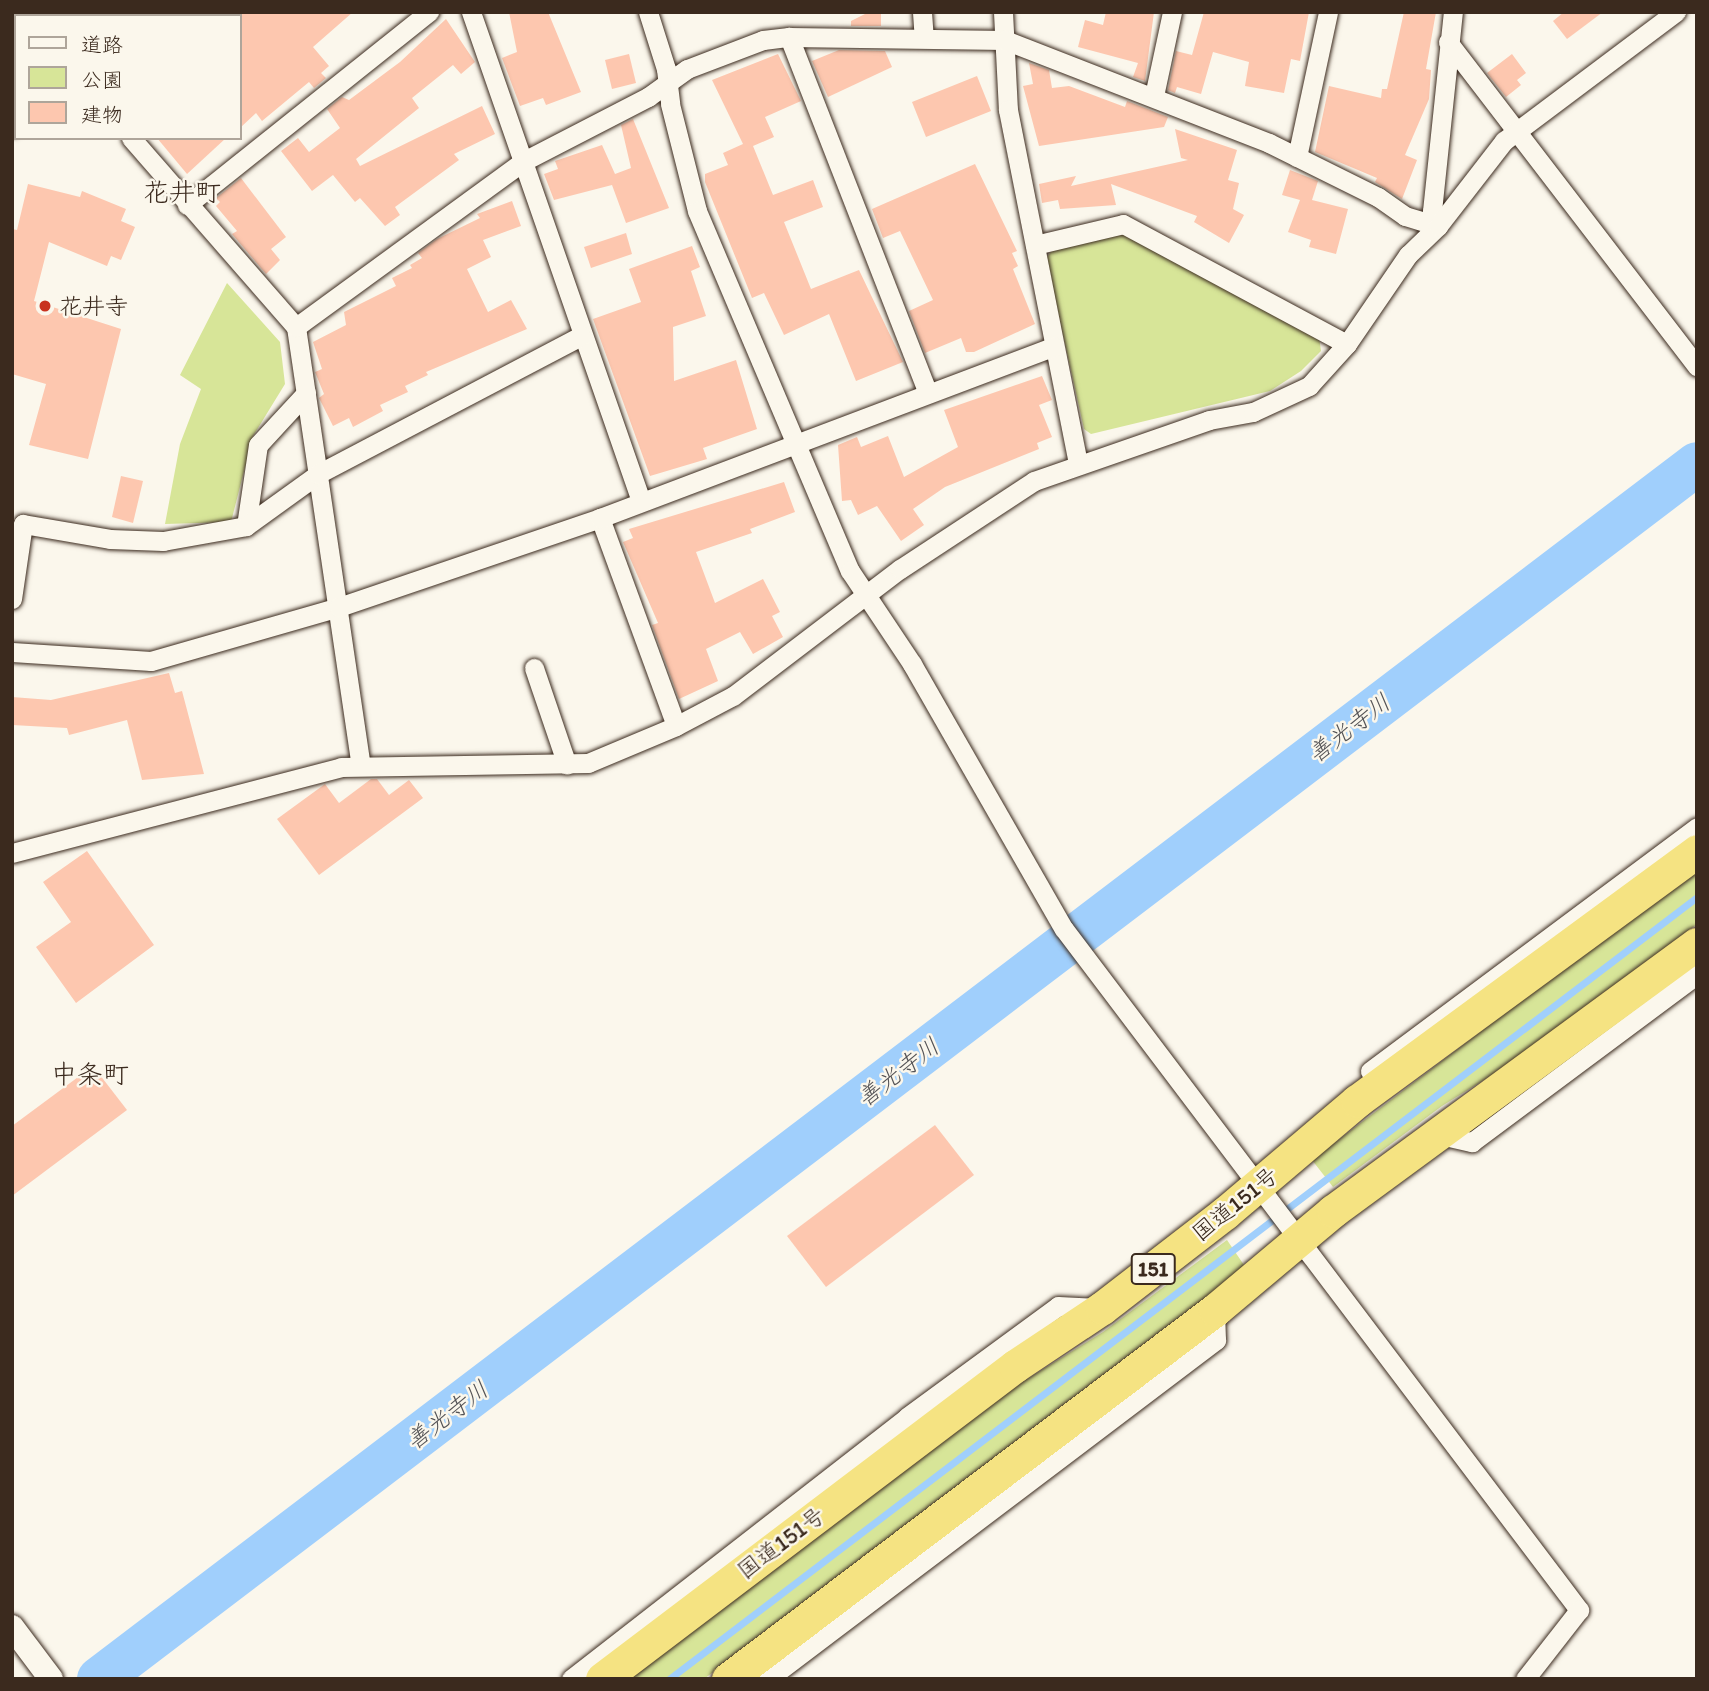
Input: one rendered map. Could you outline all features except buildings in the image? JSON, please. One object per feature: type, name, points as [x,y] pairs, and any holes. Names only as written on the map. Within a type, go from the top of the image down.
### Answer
[{"type":"highway","name":"国道151号","points":[[602,1679],[1016,1366],[1102,1308],[1258,1185],[1357,1101],[1697,851]]},
{"type":"highway","points":[[728,1679],[1215,1310],[1333,1211],[1697,943]]},
{"type":"street","points":[[187,205],[429,12]]},
{"type":"street","points":[[471,12],[524,161],[581,336],[641,501]]},
{"type":"street","points":[[648,12],[668,82],[697,211],[850,571],[912,664],[1064,929],[1579,1610],[1525,1679]]},
{"type":"street","points":[[922,12],[924,38]]},
{"type":"street","points":[[1003,12],[1008,110],[1078,463]]},
{"type":"street","points":[[1154,96],[1172,12]]},
{"type":"street","points":[[1297,157],[1328,12]]},
{"type":"street","points":[[1438,226],[1432,211],[1453,12]]},
{"type":"street","points":[[12,853],[361,765],[567,765],[609,756],[676,726],[733,696],[983,512],[1034,481],[1078,463],[1284,400],[1309,386],[1346,344],[1408,255],[1438,226],[1516,129],[1676,12]]},
{"type":"street","points":[[296,327],[524,161],[687,69],[763,40],[789,37],[1005,40],[1154,96],[1297,157],[1378,197],[1405,216],[1438,226]]},
{"type":"street","points":[[789,37],[927,391]]},
{"type":"street","points":[[1448,42],[1697,367]]},
{"type":"street","points":[[133,140],[296,327],[361,765]]},
{"type":"street","points":[[1035,245],[1123,224],[1346,344]]},
{"type":"street","points":[[12,599],[23,524],[110,539],[163,541],[246,526],[318,474],[581,336]]},
{"type":"street","points":[[12,652],[152,662],[339,607],[600,518],[797,444],[927,391],[1054,346]]},
{"type":"street","points":[[246,526],[258,445],[306,393]]},
{"type":"street","points":[[600,518],[676,726]]},
{"type":"street","points":[[534,668],[567,765]]},
{"type":"street","points":[[1357,1101],[1349,1087],[1697,827]]},
{"type":"street","points":[[1436,1134],[1472,1142],[1697,974]]},
{"type":"street","points":[[571,1679],[907,1417],[1058,1306],[1102,1308]]},
{"type":"street","points":[[768,1679],[1216,1340],[1215,1310]]},
{"type":"street","points":[[12,1628],[51,1679]]},
{"type":"green space","points":[[12,18],[14,67],[12,112]]},
{"type":"green space","points":[[1114,235],[1127,235],[1319,337],[1321,351],[1301,371],[1270,391],[1091,434],[1084,429],[1046,259],[1052,250]]},
{"type":"green space","points":[[227,283],[280,342],[285,384],[253,436],[231,522],[165,524],[180,444],[201,389],[180,375]]},
{"type":"green space","points":[[1697,867],[1697,924],[1545,1042],[1442,1106],[1333,1187],[1312,1160]]},
{"type":"green space","points":[[1227,1240],[1246,1268],[704,1679],[627,1679],[982,1407],[1103,1332]]},
{"type":"waterway","name":"善光寺川","points":[[99,1679],[1697,464]]},
{"type":"waterway","points":[[669,1679],[1697,897]]},
{"type":"place","name":"花井寺","points":[[45,306]]},
{"type":"district","name":"花井町","points":[[182,193]]},
{"type":"district","name":"中条町","points":[[90,1075]]}]
